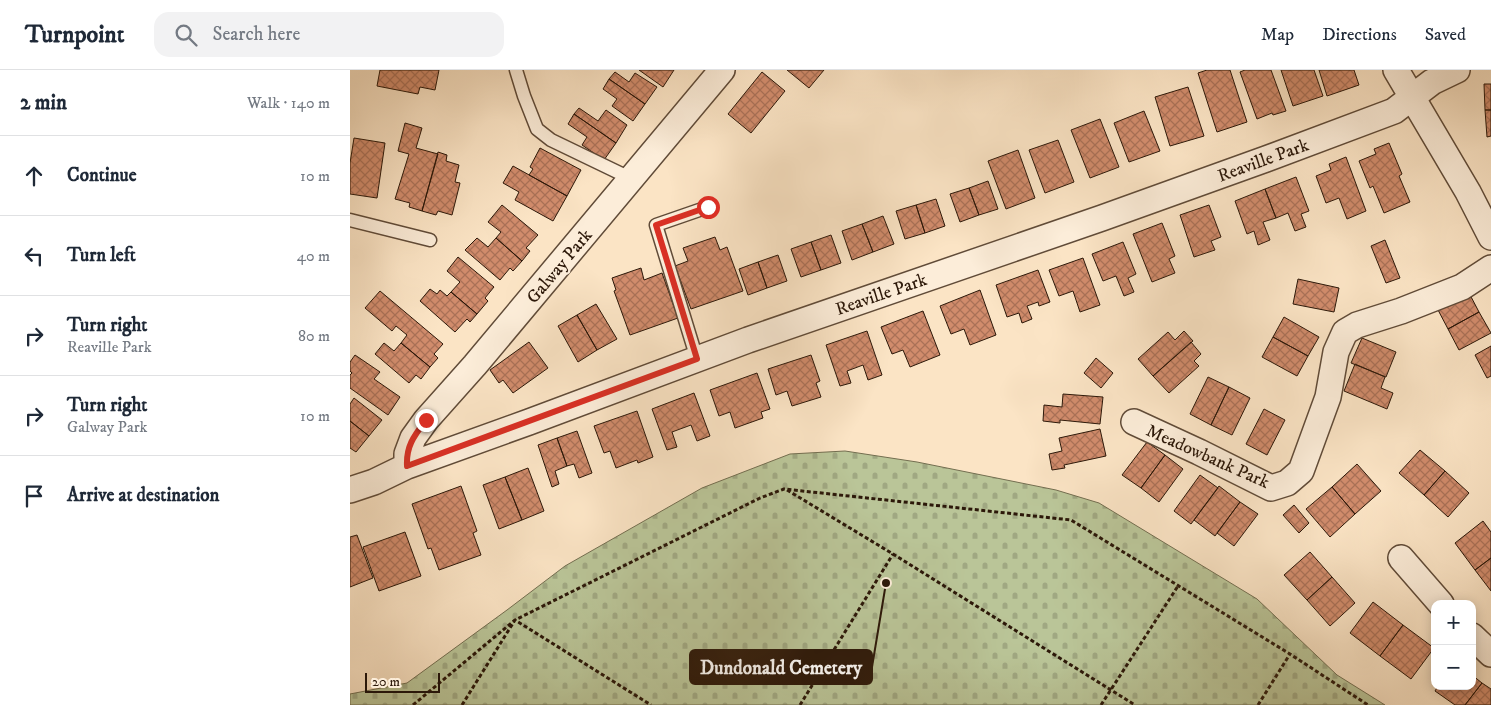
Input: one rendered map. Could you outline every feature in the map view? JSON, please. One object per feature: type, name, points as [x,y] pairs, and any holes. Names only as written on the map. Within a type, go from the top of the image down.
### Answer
[{"type":"street","name":"Galway Park","points":[[407,466],[406,454],[413,438],[426,420],[475,365],[722,70]]},
{"type":"street","points":[[1396,70],[1468,192],[1491,237]]},
{"type":"street","name":"Reaville Park","points":[[350,490],[374,482],[407,466],[697,359],[1257,162],[1394,111],[1432,82],[1457,70]]},
{"type":"street","name":"Meadowbank Park","points":[[1134,422],[1271,488],[1287,483],[1301,471],[1328,397],[1336,352],[1345,332],[1357,325],[1401,311],[1462,287],[1491,268]]},
{"type":"street","points":[[1401,558],[1437,600]]},
{"type":"street","points":[[1476,640],[1491,654]]},
{"type":"lane","points":[[516,70],[537,129],[551,140],[632,179]]},
{"type":"lane","points":[[697,359],[656,225],[708,207]]},
{"type":"lane","points":[[350,220],[430,240]]},
{"type":"path","points":[[784,489],[893,554],[1135,705]]},
{"type":"path","points":[[413,705],[515,620],[760,498],[784,489],[1071,520],[1290,654],[1368,705]]},
{"type":"path","points":[[800,705],[893,554]]},
{"type":"path","points":[[1101,705],[1178,586]]},
{"type":"path","points":[[462,705],[515,620]]},
{"type":"path","points":[[515,620],[651,705]]},
{"type":"path","points":[[1258,705],[1290,654]]},
{"type":"green space","points":[[845,451],[917,462],[1056,490],[1099,503],[1257,599],[1337,675],[1385,705],[350,705],[350,694],[407,683],[565,566],[702,488],[790,454]]},
{"type":"building","points":[[380,70],[439,70],[435,90],[420,87],[418,94],[377,86]]},
{"type":"building","points":[[639,70],[674,70],[663,87]]},
{"type":"building","points":[[787,70],[824,70],[809,88]]},
{"type":"building","points":[[1207,70],[1230,70],[1247,122],[1217,132],[1198,73]]},
{"type":"building","points":[[1245,70],[1271,70],[1286,111],[1273,115],[1272,113],[1257,119],[1240,72]]},
{"type":"building","points":[[1281,70],[1314,70],[1323,96],[1293,106]]},
{"type":"building","points":[[1319,70],[1354,70],[1359,85],[1327,96]]},
{"type":"building","points":[[615,72],[629,82],[635,73],[657,87],[645,104],[609,79]]},
{"type":"building","points":[[762,72],[785,91],[751,133],[728,114]]},
{"type":"building","points":[[609,79],[645,104],[633,121],[612,106],[617,99],[603,89]]},
{"type":"building","points":[[1484,84],[1491,84],[1491,110],[1485,110]]},
{"type":"building","points":[[1188,87],[1204,136],[1170,146],[1155,97]]},
{"type":"building","points":[[579,108],[598,121],[606,110],[627,125],[616,143],[574,114]]},
{"type":"building","points":[[1485,110],[1491,110],[1491,136],[1487,137]]},
{"type":"building","points":[[1144,111],[1160,151],[1129,162],[1114,123]]},
{"type":"building","points":[[574,114],[616,143],[604,160],[582,145],[587,137],[568,124]]},
{"type":"building","points":[[1100,119],[1119,167],[1090,178],[1071,130]]},
{"type":"building","points":[[405,123],[422,128],[416,148],[438,154],[422,211],[409,207],[410,203],[395,199],[409,154],[398,151]]},
{"type":"building","points":[[354,138],[385,143],[377,198],[350,194],[350,163]]},
{"type":"building","points":[[1058,140],[1074,182],[1045,193],[1029,150]]},
{"type":"building","points":[[1389,143],[1402,174],[1399,176],[1410,202],[1384,213],[1373,186],[1370,188],[1359,161],[1376,154],[1374,149]]},
{"type":"building","points":[[540,148],[581,170],[567,196],[529,175],[533,169],[530,167]]},
{"type":"building","points":[[1018,150],[1035,198],[1006,209],[988,161]]},
{"type":"building","points":[[438,152],[447,155],[446,161],[459,165],[455,182],[460,183],[452,215],[438,211],[436,215],[422,211]]},
{"type":"building","points":[[1346,157],[1366,211],[1347,219],[1339,198],[1326,203],[1316,176],[1331,170],[1329,164]]},
{"type":"building","points":[[513,166],[567,196],[553,221],[515,200],[519,192],[503,183]]},
{"type":"building","points":[[1296,177],[1309,211],[1301,214],[1306,227],[1295,231],[1288,213],[1276,218],[1265,189]]},
{"type":"building","points":[[988,181],[998,209],[979,215],[969,188]]},
{"type":"building","points":[[969,188],[979,215],[960,222],[950,194]]},
{"type":"building","points":[[1265,189],[1276,218],[1263,222],[1270,240],[1258,245],[1254,231],[1247,234],[1235,201]]},
{"type":"building","points":[[936,199],[945,226],[925,233],[916,205]]},
{"type":"building","points":[[502,205],[538,235],[526,248],[530,251],[522,261],[496,238],[501,232],[488,222]]},
{"type":"building","points":[[916,205],[925,233],[905,239],[896,211]]},
{"type":"building","points":[[1209,205],[1221,237],[1211,241],[1215,250],[1194,257],[1180,215]]},
{"type":"building","points":[[883,216],[894,244],[873,252],[862,224]]},
{"type":"building","points":[[1162,223],[1175,256],[1169,259],[1175,273],[1152,282],[1133,234]]},
{"type":"building","points":[[862,224],[873,252],[852,260],[842,231]]},
{"type":"building","points":[[831,235],[841,263],[821,270],[811,242]]},
{"type":"building","points":[[715,237],[720,250],[727,247],[743,291],[691,309],[675,266],[688,261],[683,248]]},
{"type":"building","points":[[477,238],[488,247],[496,238],[522,261],[513,271],[510,268],[500,280],[465,250]]},
{"type":"building","points":[[1385,240],[1400,278],[1386,283],[1371,246]]},
{"type":"building","points":[[811,242],[821,270],[801,277],[791,249]]},
{"type":"building","points":[[1123,242],[1136,274],[1128,278],[1134,292],[1124,296],[1116,276],[1103,281],[1092,254]]},
{"type":"building","points":[[778,255],[787,281],[767,288],[758,262]]},
{"type":"building","points":[[458,257],[494,287],[485,298],[488,301],[477,314],[451,292],[460,282],[447,271]]},
{"type":"building","points":[[1083,258],[1100,305],[1080,312],[1073,291],[1059,296],[1049,270]]},
{"type":"building","points":[[758,262],[767,288],[748,295],[739,269]]},
{"type":"building","points":[[641,268],[644,280],[662,273],[678,318],[630,335],[614,291],[616,290],[612,278]]},
{"type":"building","points":[[1038,270],[1050,302],[1039,306],[1038,302],[1027,306],[1032,319],[1022,323],[1019,313],[1007,317],[996,285]]},
{"type":"building","points":[[1298,279],[1339,288],[1334,312],[1293,304]]},
{"type":"building","points":[[430,289],[437,294],[440,290],[447,296],[451,292],[477,314],[470,322],[467,319],[455,332],[420,301]]},
{"type":"building","points":[[980,290],[996,335],[970,345],[964,329],[951,334],[940,306]]},
{"type":"building","points":[[380,291],[443,344],[434,354],[438,358],[430,367],[401,343],[407,335],[396,326],[392,331],[365,308]]},
{"type":"building","points":[[1468,291],[1479,312],[1448,329],[1437,308]]},
{"type":"building","points":[[596,304],[617,339],[597,350],[577,315]]},
{"type":"building","points":[[923,311],[940,355],[910,367],[903,350],[892,354],[881,327]]},
{"type":"building","points":[[1479,312],[1491,333],[1459,350],[1448,329]]},
{"type":"building","points":[[577,315],[597,350],[578,362],[558,326]]},
{"type":"building","points":[[1284,317],[1319,337],[1308,356],[1273,337]]},
{"type":"building","points":[[867,331],[882,375],[868,380],[863,365],[847,371],[851,383],[840,386],[826,345]]},
{"type":"building","points":[[1184,331],[1193,341],[1153,376],[1138,359],[1168,332],[1175,340]]},
{"type":"building","points":[[1273,337],[1308,356],[1297,376],[1262,357]]},
{"type":"building","points":[[1362,338],[1396,352],[1386,377],[1351,363]]},
{"type":"building","points":[[529,342],[548,368],[513,393],[503,380],[499,383],[490,370]]},
{"type":"building","points":[[1191,342],[1201,354],[1194,361],[1199,366],[1169,393],[1153,376]]},
{"type":"building","points":[[384,343],[394,351],[401,343],[430,367],[421,379],[416,375],[409,383],[375,354]]},
{"type":"building","points":[[1491,346],[1491,376],[1487,378],[1475,355]]},
{"type":"building","points":[[355,355],[380,372],[374,379],[400,397],[388,415],[350,388],[350,375],[352,373],[350,371],[350,362]]},
{"type":"building","points":[[811,355],[820,381],[816,383],[821,397],[792,406],[787,391],[776,395],[768,369]]},
{"type":"building","points":[[1096,358],[1113,373],[1101,388],[1084,373]]},
{"type":"building","points":[[1355,364],[1385,377],[1381,388],[1393,393],[1387,409],[1344,391]]},
{"type":"building","points":[[757,373],[770,409],[761,412],[763,418],[735,428],[730,412],[719,416],[710,390]]},
{"type":"building","points":[[1208,377],[1229,387],[1211,425],[1190,414]]},
{"type":"building","points":[[1229,387],[1250,398],[1232,435],[1211,425]]},
{"type":"building","points":[[694,393],[710,436],[697,441],[691,425],[672,432],[677,447],[667,450],[652,409]]},
{"type":"building","points":[[1063,394],[1103,397],[1100,424],[1060,420],[1060,423],[1043,421],[1044,405],[1062,407]]},
{"type":"building","points":[[354,398],[382,420],[369,436],[350,421],[350,404]]},
{"type":"building","points":[[1264,409],[1285,420],[1267,455],[1246,444]]},
{"type":"building","points":[[637,411],[653,457],[638,463],[637,460],[616,468],[610,451],[604,453],[594,426]]},
{"type":"building","points":[[350,421],[369,436],[356,452],[350,448]]},
{"type":"building","points":[[1100,429],[1106,456],[1064,465],[1065,468],[1052,470],[1049,454],[1062,451],[1059,438]]},
{"type":"building","points":[[577,431],[592,473],[579,478],[574,464],[567,466],[557,438]]},
{"type":"building","points":[[557,438],[567,466],[555,471],[559,484],[552,487],[538,445]]},
{"type":"building","points":[[1147,442],[1165,455],[1141,488],[1122,475]]},
{"type":"building","points":[[1420,450],[1445,471],[1424,495],[1399,473]]},
{"type":"building","points":[[1165,455],[1183,469],[1159,502],[1141,488]]},
{"type":"building","points":[[1357,464],[1381,491],[1355,514],[1332,487]]},
{"type":"building","points":[[528,468],[544,511],[522,520],[505,477]]},
{"type":"building","points":[[1445,471],[1469,493],[1448,517],[1424,495]]},
{"type":"building","points":[[1200,475],[1218,488],[1191,524],[1174,511]]},
{"type":"building","points":[[505,477],[522,520],[499,529],[483,485]]},
{"type":"building","points":[[461,486],[477,531],[473,533],[481,555],[439,570],[431,548],[428,549],[412,504]]},
{"type":"building","points":[[1219,486],[1240,502],[1215,536],[1194,520]]},
{"type":"building","points":[[1332,487],[1355,514],[1330,537],[1306,509]]},
{"type":"building","points":[[1240,502],[1258,514],[1234,546],[1217,533]]},
{"type":"building","points":[[1294,505],[1309,523],[1299,533],[1283,515]]},
{"type":"building","points":[[1483,521],[1491,532],[1491,558],[1475,570],[1455,543]]},
{"type":"building","points":[[405,532],[421,576],[379,591],[363,547]]},
{"type":"building","points":[[357,535],[373,578],[350,587],[350,537]]},
{"type":"building","points":[[1310,552],[1332,577],[1307,600],[1284,575]]},
{"type":"building","points":[[1491,558],[1491,591],[1475,570]]},
{"type":"building","points":[[1332,577],[1355,603],[1330,626],[1307,600]]},
{"type":"building","points":[[1373,602],[1403,625],[1380,656],[1350,633]]},
{"type":"building","points":[[1403,625],[1431,646],[1431,652],[1411,679],[1380,656]]},
{"type":"building","points":[[1476,678],[1482,683],[1465,705],[1455,705],[1435,691],[1476,690]]},
{"type":"building","points":[[1482,683],[1491,689],[1491,705],[1465,705]]},
{"type":"place","name":"Dundonald Cemetery","points":[[886,583]]},
{"type":"route","points":[[426,420],[413,438],[406,454],[407,466],[697,359],[656,225],[708,207]]}]
